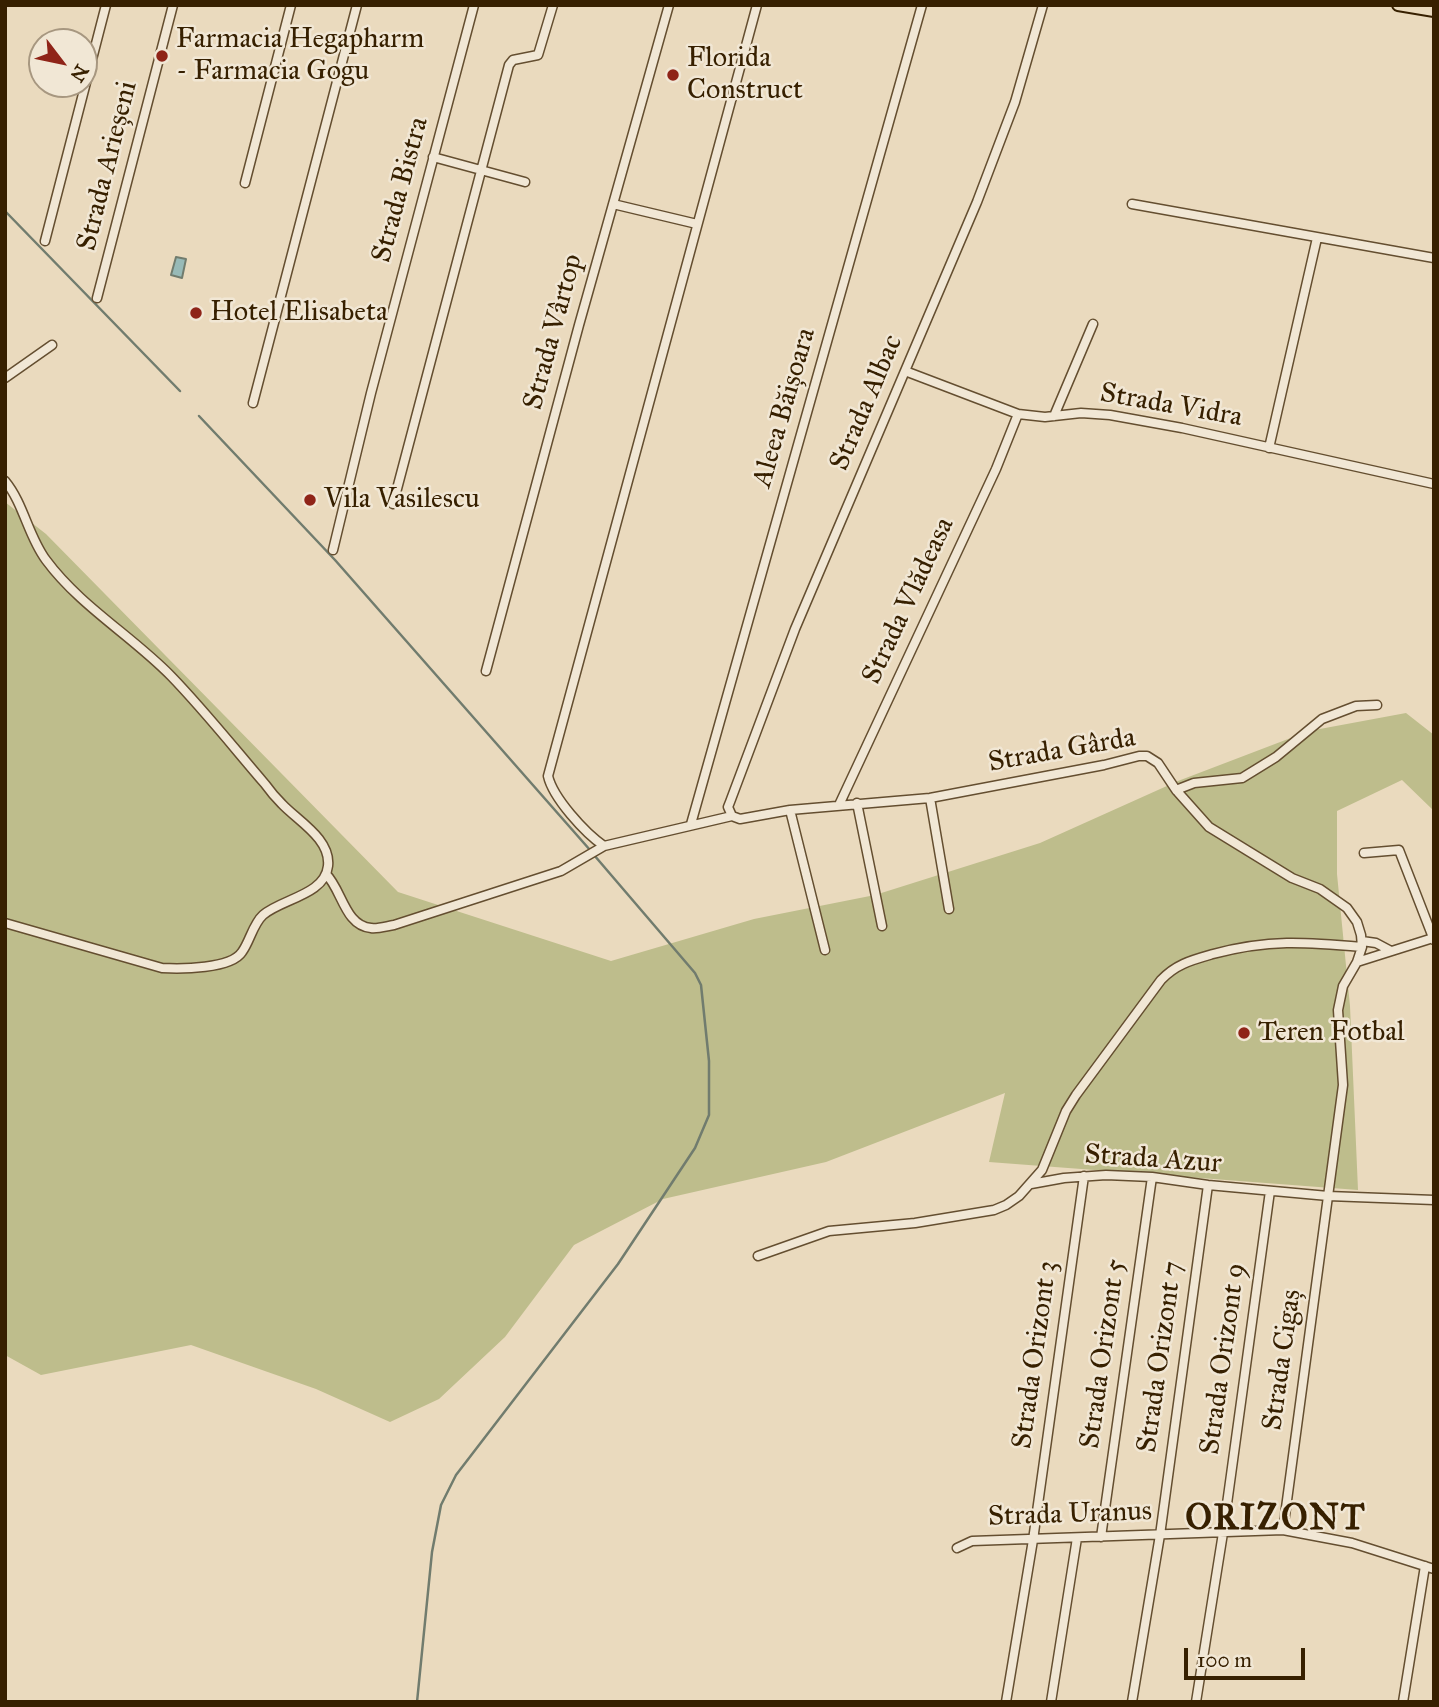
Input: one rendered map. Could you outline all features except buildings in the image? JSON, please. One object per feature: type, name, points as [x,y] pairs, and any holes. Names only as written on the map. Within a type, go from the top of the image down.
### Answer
[{"type":"main road","points":[[1398,5],[1434,11]]},
{"type":"street","points":[[46,241],[106,5]]},
{"type":"street","name":"Strada Arieșeni","points":[[97,298],[173,5]]},
{"type":"street","points":[[245,183],[290,5]]},
{"type":"street","points":[[253,403],[358,5]]},
{"type":"street","name":"Strada Bistra","points":[[333,550],[371,393],[474,5]]},
{"type":"street","points":[[393,504],[509,65],[513,60],[538,55],[553,5]]},
{"type":"street","name":"Strada Vârtop","points":[[486,671],[669,5]]},
{"type":"street","points":[[602,848],[555,793],[548,776],[757,5]]},
{"type":"street","name":"Aleea Băișoara","points":[[691,824],[922,5]]},
{"type":"street","name":"Strada Albac","points":[[732,816],[728,807],[795,629],[976,202],[1015,102],[1043,5]]},
{"type":"street","points":[[433,157],[524,182]]},
{"type":"street","points":[[613,204],[697,224]]},
{"type":"street","points":[[1132,204],[1434,258]]},
{"type":"street","points":[[1269,448],[1317,238]]},
{"type":"street","points":[[1054,416],[1093,324]]},
{"type":"street","points":[[5,378],[52,345]]},
{"type":"street","name":"Strada Vidra","points":[[905,371],[1018,414],[1035,417],[1081,413],[1110,415],[1434,484]]},
{"type":"street","name":"Strada Vlădeasa","points":[[839,805],[996,469],[1018,414]]},
{"type":"street","points":[[5,481],[17,497],[33,539],[46,561],[70,587],[172,676],[282,804],[322,842],[328,856],[326,873],[312,889],[265,913],[259,919],[239,957],[230,962],[181,969],[162,968],[5,923]]},
{"type":"street","points":[[1176,790],[1194,783],[1242,778],[1276,757],[1322,719],[1356,706],[1377,705]]},
{"type":"street","name":"Strada Gârda","points":[[326,873],[334,881],[351,917],[360,925],[372,929],[394,925],[561,871],[602,848],[691,824],[732,816],[753,817],[789,810],[930,798],[1040,775],[1104,765],[1139,755],[1147,756],[1158,763],[1176,790],[1209,827],[1292,878],[1335,897],[1357,922],[1362,944]]},
{"type":"street","points":[[930,798],[949,909]]},
{"type":"street","points":[[857,803],[882,926]]},
{"type":"street","points":[[789,810],[825,950]]},
{"type":"street","points":[[1357,962],[1433,939],[1399,850],[1364,853]]},
{"type":"street","points":[[758,1256],[828,1231],[915,1223],[994,1210],[1006,1205],[1031,1184],[1042,1170],[1066,1111],[1076,1095],[1161,980],[1176,966],[1245,946],[1280,941],[1376,943],[1391,951]]},
{"type":"street","points":[[1328,1196],[1343,1085],[1338,1010],[1343,986],[1357,962],[1362,944]]},
{"type":"street","name":"Strada Azur","points":[[1031,1184],[1084,1176],[1152,1177],[1328,1196],[1434,1200]]},
{"type":"street","name":"Strada Orizont 3","points":[[1006,1702],[1033,1540],[1084,1176]]},
{"type":"street","name":"Strada Orizont 5","points":[[1101,1537],[1152,1177]]},
{"type":"street","name":"Strada Orizont 7","points":[[1132,1702],[1160,1535],[1208,1185]]},
{"type":"street","name":"Strada Orizont 9","points":[[1196,1702],[1223,1533],[1270,1191]]},
{"type":"street","name":"Strada Cigaș","points":[[1283,1530],[1328,1196]]},
{"type":"street","name":"Strada Uranus","points":[[957,1548],[972,1541],[1283,1530],[1352,1543],[1429,1568]]},
{"type":"street","points":[[1051,1702],[1077,1538]]},
{"type":"street","points":[[1403,1702],[1429,1568]]},
{"type":"shaded area","points":[[5,502],[46,534],[398,892],[611,961],[754,919],[875,895],[1040,843],[1178,781],[1309,731],[1406,713],[1434,735],[1434,811],[1402,780],[1337,811],[1337,874],[1350,1006],[1358,1190],[989,1162],[1005,1093],[826,1162],[663,1199],[574,1245],[505,1337],[439,1399],[390,1422],[316,1389],[191,1345],[41,1375],[5,1355]]},
{"type":"water","points":[[176,257],[186,259],[182,278],[171,275]]},
{"type":"waterway","points":[[5,211],[180,391]]},
{"type":"waterway","points":[[199,416],[335,560],[590,850]]},
{"type":"waterway","points":[[417,1702],[432,1552],[441,1505],[456,1475],[618,1264],[695,1148],[709,1115],[709,1061],[701,985],[695,973],[594,855]]},
{"type":"place","name":"Farmacia Hegapharm - Farmacia Gogu","points":[[162,56]]},
{"type":"place","name":"Florida Construct","points":[[673,75]]},
{"type":"place","name":"Hotel Elisabeta","points":[[196,313]]},
{"type":"place","name":"Vila Vasilescu","points":[[310,500]]},
{"type":"place","name":"Teren Fotbal","points":[[1244,1033]]},
{"type":"district","name":"ORIZONT","points":[[1276,1520]]}]
